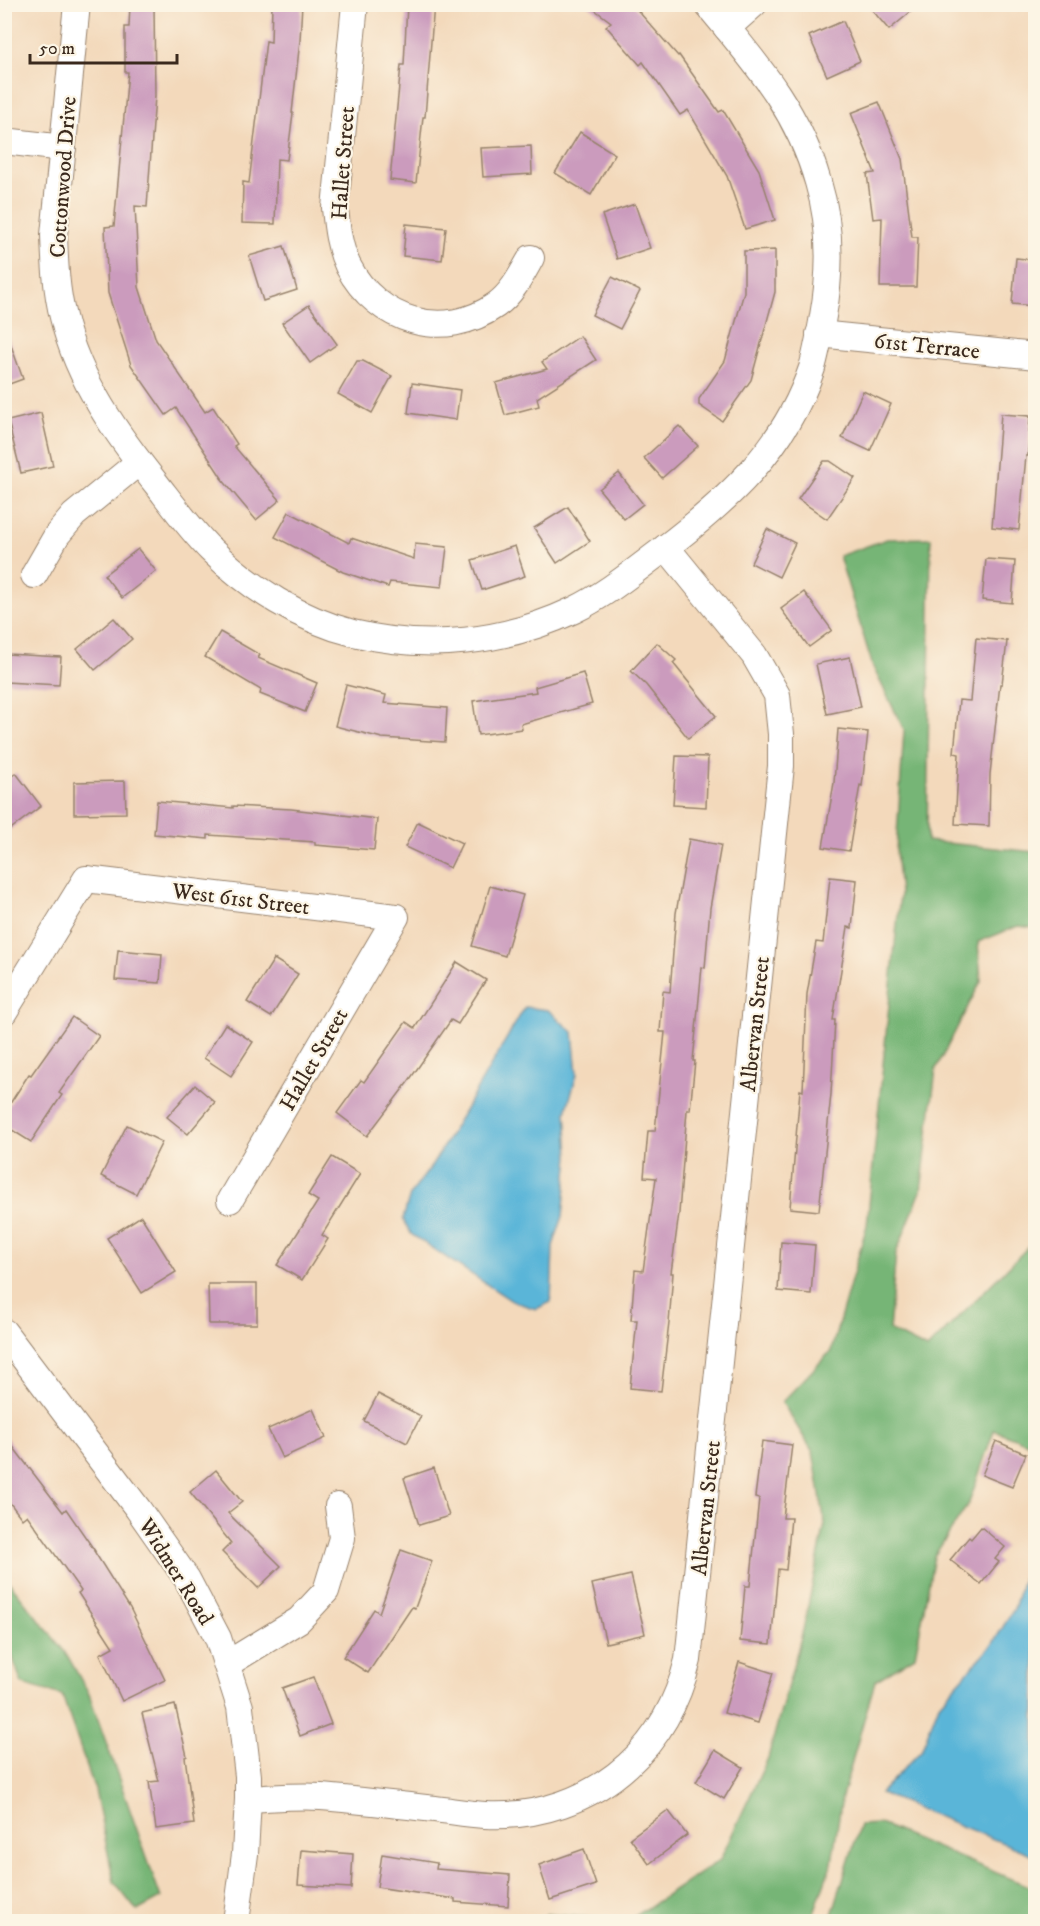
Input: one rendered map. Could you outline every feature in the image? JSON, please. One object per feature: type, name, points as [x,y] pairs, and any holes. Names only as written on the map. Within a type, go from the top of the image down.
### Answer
[{"type":"street","name":"Cottonwood Drive","points":[[77,4],[54,235],[55,269],[63,318],[77,361],[95,399],[139,462],[210,549],[239,575],[278,601],[319,621],[352,633],[402,642],[454,642],[490,638],[515,632],[574,610],[604,593],[666,547]]},
{"type":"street","name":"Hallet Street","points":[[355,4],[335,208],[338,236],[348,266],[362,286],[382,306],[403,318],[425,324],[444,324],[471,320],[498,304],[519,281],[531,258]]},
{"type":"street","points":[[666,547],[719,505],[752,471],[777,439],[798,400],[812,366],[828,290],[826,224],[819,184],[804,140],[782,98],[707,4]]},
{"type":"street","points":[[727,28],[754,4]]},
{"type":"street","points":[[4,141],[63,148]]},
{"type":"street","name":"61st Terrace","points":[[819,334],[1035,356]]},
{"type":"street","points":[[34,575],[57,535],[74,515],[139,462]]},
{"type":"street","name":"Albervan Street","points":[[248,1799],[319,1797],[487,1815],[522,1814],[554,1807],[585,1796],[616,1777],[640,1755],[660,1729],[678,1696],[690,1648],[781,766],[782,734],[777,695],[754,655],[666,547]]},
{"type":"street","name":"West 61st Street","points":[[4,1012],[86,879],[396,917]]},
{"type":"street","name":"Hallet Street","points":[[230,1200],[396,917]]},
{"type":"street","name":"Widmer Road","points":[[4,1332],[138,1509],[187,1579],[218,1638],[240,1707],[248,1799],[245,1854],[236,1922]]},
{"type":"street","points":[[227,1664],[299,1620],[326,1591],[342,1538],[338,1506]]},
{"type":"green space","points":[[931,538],[927,841],[1035,852],[1035,928],[1018,926],[978,942],[981,981],[936,1069],[921,1191],[896,1253],[889,1330],[927,1349],[1035,1240],[1035,1446],[994,1430],[969,1503],[934,1556],[915,1656],[875,1681],[842,1797],[832,1862],[811,1921],[628,1921],[720,1860],[768,1758],[803,1630],[825,1524],[813,1452],[782,1402],[831,1351],[867,1225],[900,894],[896,850],[904,730],[873,667],[839,556],[887,539]]},
{"type":"green space","points":[[5,1577],[67,1655],[89,1694],[161,1898],[137,1911],[114,1882],[95,1790],[62,1695],[22,1684],[5,1636]]},
{"type":"green space","points":[[880,1824],[1035,1889],[1035,1921],[830,1921],[860,1825]]},
{"type":"green space","points":[[546,1914],[628,1921],[544,1921]]},
{"type":"water","points":[[525,1007],[548,1010],[573,1032],[577,1074],[566,1112],[569,1156],[563,1216],[553,1246],[551,1302],[536,1309],[512,1301],[411,1234],[403,1219],[410,1195],[433,1164]]},
{"type":"water","points":[[1035,1538],[1035,1856],[880,1793],[921,1751],[939,1704],[992,1645],[1014,1609]]},
{"type":"building","points":[[130,4],[154,4],[155,96],[147,207],[135,206],[139,287],[156,340],[205,412],[213,407],[237,444],[234,446],[280,500],[256,520],[221,478],[176,408],[166,415],[131,365],[108,293],[105,227],[114,226],[128,72],[125,72],[125,27],[129,27]]},
{"type":"building","points":[[272,4],[302,4],[287,160],[277,159],[275,224],[242,223],[243,182],[249,183],[266,41],[271,42]]},
{"type":"building","points":[[407,4],[434,4],[425,117],[423,117],[416,183],[390,180],[401,65],[404,65]]},
{"type":"building","points":[[587,4],[632,4],[679,55],[719,112],[723,110],[759,170],[775,220],[745,229],[727,176],[688,110],[680,115],[643,62],[640,65],[606,26],[611,22]]},
{"type":"building","points":[[867,4],[920,4],[889,30]]},
{"type":"building","points":[[843,21],[860,61],[827,76],[809,36]]},
{"type":"building","points":[[879,102],[902,159],[912,237],[918,237],[916,287],[880,287],[882,218],[873,219],[867,174],[875,173],[851,113]]},
{"type":"building","points":[[580,132],[615,154],[591,195],[555,173]]},
{"type":"building","points":[[531,146],[532,174],[483,177],[481,148]]},
{"type":"building","points":[[635,204],[650,248],[617,259],[602,215]]},
{"type":"building","points":[[406,224],[446,228],[442,260],[403,256]]},
{"type":"building","points":[[284,246],[297,290],[263,301],[249,256]]},
{"type":"building","points":[[775,250],[775,292],[751,380],[722,421],[699,405],[699,399],[725,361],[744,292],[744,251]]},
{"type":"building","points":[[1016,258],[1035,260],[1035,306],[1012,304]]},
{"type":"building","points":[[612,277],[640,291],[620,329],[592,315]]},
{"type":"building","points":[[309,305],[337,344],[310,363],[282,323]]},
{"type":"building","points":[[7,334],[23,379],[4,386],[4,335]]},
{"type":"building","points":[[580,336],[596,360],[537,398],[539,406],[505,415],[496,383],[547,369],[542,362]]},
{"type":"building","points":[[357,361],[363,361],[392,376],[372,413],[338,394]]},
{"type":"building","points":[[412,383],[460,390],[456,420],[408,413]]},
{"type":"building","points":[[863,391],[891,404],[870,451],[842,438]]},
{"type":"building","points":[[41,413],[53,466],[21,473],[8,421]]},
{"type":"building","points":[[1001,414],[1030,416],[1028,456],[1026,456],[1019,530],[992,527]]},
{"type":"building","points":[[679,426],[698,446],[662,478],[644,458]]},
{"type":"building","points":[[824,461],[830,461],[855,478],[827,519],[798,499]]},
{"type":"building","points":[[619,473],[643,504],[624,519],[599,489]]},
{"type":"building","points":[[568,507],[590,541],[557,563],[534,528]]},
{"type":"building","points":[[289,512],[349,543],[351,538],[414,559],[415,544],[447,547],[442,587],[390,582],[388,587],[343,572],[275,537]]},
{"type":"building","points":[[767,529],[795,543],[779,577],[751,563]]},
{"type":"building","points":[[515,546],[525,576],[482,590],[472,560]]},
{"type":"building","points":[[138,549],[156,571],[122,598],[104,575]]},
{"type":"building","points":[[986,559],[1015,561],[1012,603],[982,600]]},
{"type":"building","points":[[804,592],[832,630],[809,647],[781,609]]},
{"type":"building","points":[[114,618],[132,639],[95,670],[77,649]]},
{"type":"building","points":[[220,632],[260,655],[258,658],[317,683],[305,712],[260,694],[261,690],[205,657]]},
{"type":"building","points":[[976,638],[1007,641],[990,774],[989,826],[955,824],[959,754],[954,753],[959,700],[970,701]]},
{"type":"building","points":[[657,643],[676,660],[673,663],[716,716],[688,738],[646,685],[631,671]]},
{"type":"building","points":[[6,654],[61,657],[59,685],[5,682]]},
{"type":"building","points":[[850,657],[861,707],[827,714],[816,664]]},
{"type":"building","points":[[583,673],[592,704],[521,724],[522,729],[478,735],[473,701],[536,692],[535,687]]},
{"type":"building","points":[[346,685],[386,695],[384,703],[447,708],[445,742],[382,738],[335,726]]},
{"type":"building","points":[[838,729],[868,732],[862,786],[860,785],[849,851],[823,847],[834,783]]},
{"type":"building","points":[[676,756],[708,757],[706,807],[673,805]]},
{"type":"building","points":[[16,773],[41,806],[4,834],[4,782]]},
{"type":"building","points":[[125,781],[126,813],[74,814],[74,782]]},
{"type":"building","points":[[157,801],[233,808],[233,806],[291,809],[377,819],[374,850],[315,845],[315,842],[208,835],[208,839],[154,834]]},
{"type":"building","points":[[418,822],[462,843],[450,868],[405,847]]},
{"type":"building","points":[[689,839],[721,845],[710,908],[705,968],[702,967],[693,1061],[695,1061],[690,1110],[687,1110],[661,1391],[630,1388],[637,1320],[631,1320],[635,1270],[643,1271],[656,1178],[644,1177],[648,1131],[655,1131],[665,1032],[660,1032],[663,991],[670,992],[676,913]]},
{"type":"building","points":[[830,877],[857,880],[852,928],[848,927],[833,1020],[835,1020],[831,1094],[819,1211],[790,1208],[800,1090],[803,1091],[807,994],[816,942],[823,943]]},
{"type":"building","points":[[490,886],[523,895],[505,956],[472,946]]},
{"type":"building","points":[[118,950],[162,954],[160,983],[115,980]]},
{"type":"building","points":[[274,959],[298,974],[271,1017],[247,1002]]},
{"type":"building","points":[[457,962],[486,980],[458,1024],[451,1020],[367,1136],[337,1113],[361,1080],[364,1082],[406,1022],[415,1028]]},
{"type":"building","points":[[72,1017],[99,1036],[59,1093],[62,1095],[31,1142],[4,1125],[4,1113],[29,1074],[31,1075]]},
{"type":"building","points":[[225,1024],[253,1042],[231,1076],[204,1058]]},
{"type":"building","points":[[195,1085],[215,1102],[188,1134],[167,1117]]},
{"type":"building","points":[[127,1125],[162,1142],[136,1194],[101,1176]]},
{"type":"building","points":[[332,1157],[360,1174],[322,1235],[328,1239],[302,1280],[277,1265],[318,1201],[308,1195]]},
{"type":"building","points":[[141,1216],[176,1272],[142,1293],[107,1238]]},
{"type":"building","points":[[781,1242],[815,1245],[811,1294],[778,1291]]},
{"type":"building","points":[[208,1284],[257,1284],[257,1324],[209,1324]]},
{"type":"building","points":[[378,1394],[421,1416],[407,1443],[364,1421]]},
{"type":"building","points":[[313,1409],[326,1438],[282,1458],[268,1429]]},
{"type":"building","points":[[4,1435],[63,1512],[66,1509],[95,1551],[130,1608],[165,1680],[122,1701],[100,1654],[113,1647],[78,1593],[81,1591],[27,1515],[22,1519],[4,1495]]},
{"type":"building","points":[[762,1441],[792,1445],[783,1518],[791,1518],[786,1570],[778,1569],[771,1644],[740,1641],[745,1586],[750,1586],[759,1498],[755,1497]]},
{"type":"building","points":[[996,1441],[1026,1454],[1012,1487],[982,1475]]},
{"type":"building","points":[[434,1468],[449,1516],[419,1525],[404,1478]]},
{"type":"building","points":[[216,1470],[242,1502],[228,1513],[281,1566],[258,1588],[222,1552],[231,1543],[190,1492]]},
{"type":"building","points":[[981,1527],[1005,1547],[995,1559],[999,1562],[981,1584],[950,1560],[969,1537],[971,1539]]},
{"type":"building","points":[[401,1550],[432,1561],[415,1608],[412,1607],[368,1673],[343,1657],[374,1609],[379,1613]]},
{"type":"building","points":[[631,1575],[645,1634],[606,1643],[592,1584]]},
{"type":"building","points":[[739,1662],[773,1673],[758,1723],[724,1713]]},
{"type":"building","points":[[313,1677],[331,1724],[300,1736],[282,1688]]},
{"type":"building","points":[[175,1705],[187,1756],[185,1757],[194,1824],[156,1829],[149,1782],[159,1781],[142,1713]]},
{"type":"building","points":[[715,1750],[743,1767],[724,1799],[696,1782]]},
{"type":"building","points":[[668,1810],[687,1835],[649,1864],[630,1838]]},
{"type":"building","points":[[584,1849],[596,1885],[550,1900],[539,1865]]},
{"type":"building","points":[[301,1850],[353,1854],[351,1888],[298,1885]]},
{"type":"building","points":[[382,1854],[437,1863],[436,1869],[510,1875],[508,1906],[455,1902],[455,1899],[377,1887]]}]
